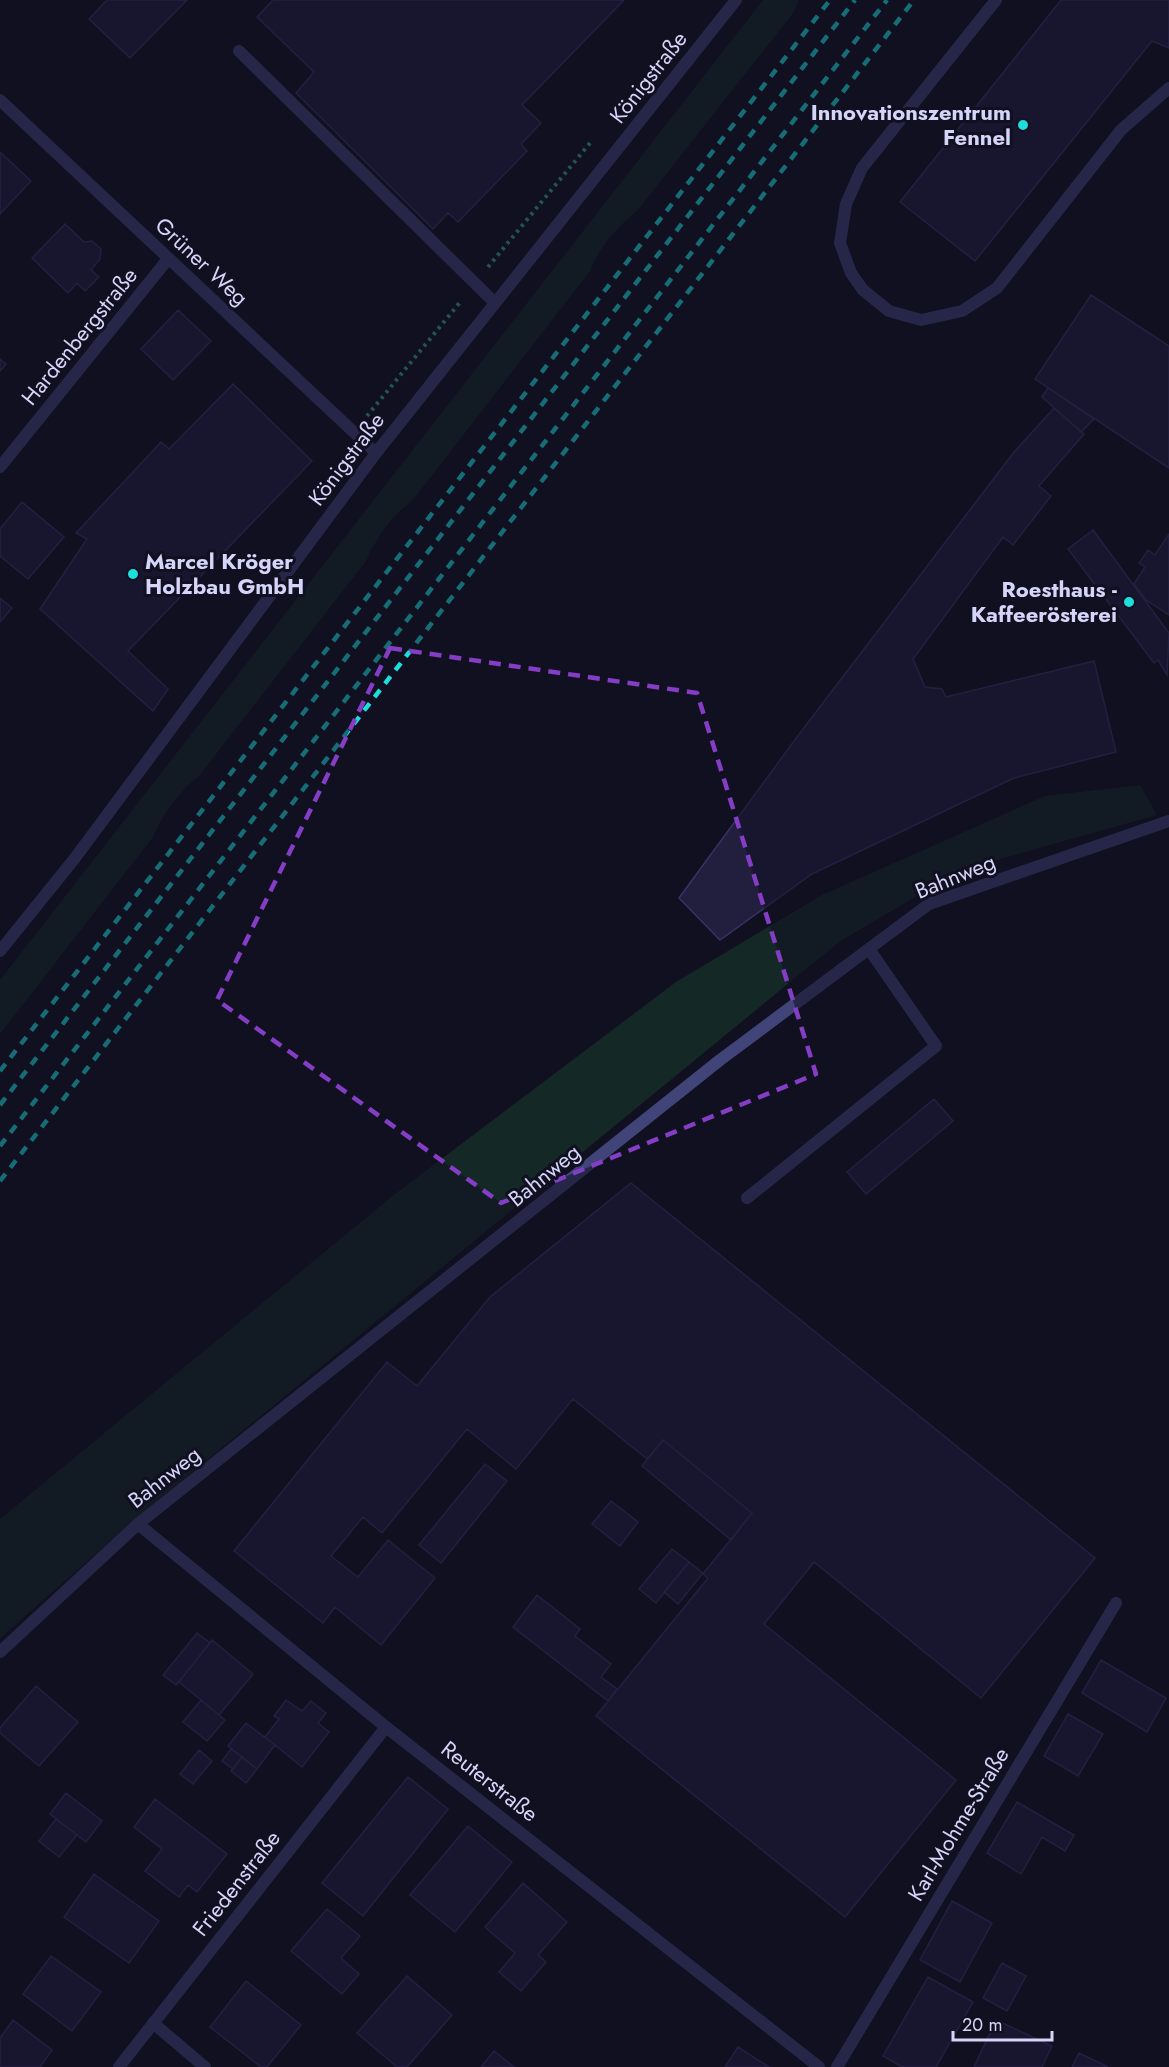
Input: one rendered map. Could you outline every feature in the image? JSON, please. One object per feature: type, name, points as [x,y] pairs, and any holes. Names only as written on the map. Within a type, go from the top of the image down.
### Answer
[{"type":"street","name":"Königstraße","points":[[0,951],[75,858],[376,453],[736,0]]},
{"type":"street","points":[[996,0],[862,168],[846,204],[840,243],[851,273],[862,290],[889,311],[921,320],[962,311],[998,288],[1121,130],[1169,88]]},
{"type":"street","points":[[239,51],[495,303]]},
{"type":"street","name":"Grüner Weg","points":[[0,100],[376,453]]},
{"type":"street","name":"Hardenbergstraße","points":[[0,467],[168,259]]},
{"type":"street","name":"Bahnweg","points":[[0,1652],[138,1524],[720,1060],[929,904],[1169,821]]},
{"type":"street","points":[[747,1198],[936,1046],[869,949]]},
{"type":"street","name":"Reuterstraße","points":[[138,1524],[386,1726],[819,2067]]},
{"type":"street","name":"Karl-Mohme-Straße","points":[[837,2067],[1116,1604]]},
{"type":"street","name":"Friedenstraße","points":[[119,2067],[386,1726]]},
{"type":"street","points":[[153,2023],[205,2067]]},
{"type":"highlighted area","points":[[390,648],[697,693],[816,1074],[501,1203],[217,1000]]},
{"type":"green space","points":[[763,0],[799,0],[794,12],[637,211],[609,238],[590,271],[413,500],[386,527],[366,561],[199,776],[172,804],[153,837],[0,1034],[0,980]]},
{"type":"green space","points":[[1140,785],[1157,815],[961,870],[839,942],[146,1510],[0,1638],[0,1519],[395,1194],[676,982],[822,895],[1045,796]]},
{"type":"building","points":[[107,0],[187,0],[130,58],[89,19]]},
{"type":"building","points":[[273,0],[624,0],[522,105],[541,123],[521,144],[527,151],[458,222],[448,213],[433,229],[296,93],[314,72],[257,17]]},
{"type":"building","name":"Innovationszentrum Fennel","points":[[1061,0],[1169,0],[1169,48],[1152,41],[975,261],[900,202]]},
{"type":"building","points":[[0,152],[31,181],[0,214]]},
{"type":"building","points":[[65,224],[84,242],[92,241],[101,249],[100,259],[91,270],[99,277],[85,291],[77,283],[68,293],[32,258]]},
{"type":"building","points":[[1091,295],[1169,346],[1169,468],[1035,379]]},
{"type":"building","points":[[178,310],[211,341],[173,380],[141,349]]},
{"type":"building","points":[[0,359],[6,364],[0,371]]},
{"type":"building","name":"Marcel Kröger Holzbau GmbH","points":[[233,384],[312,461],[128,651],[168,689],[153,711],[40,609],[87,539],[76,533],[161,442],[169,449]]},
{"type":"building","points":[[1048,388],[1094,419],[1081,432],[1042,397]]},
{"type":"building","points":[[1054,408],[1084,434],[1039,486],[1051,496],[1013,545],[1003,537],[913,659],[925,687],[942,689],[946,697],[1094,661],[1116,752],[1014,778],[812,874],[720,940],[679,898],[797,737],[1014,452]]},
{"type":"building","points":[[22,502],[64,537],[28,579],[0,556],[0,529]]},
{"type":"building","name":"Roesthaus - Kaffeerösterei","points":[[1093,530],[1169,633],[1167,675],[1158,660],[1154,663],[1068,549]]},
{"type":"building","points":[[1169,534],[1169,615],[1146,600],[1134,584],[1145,567],[1139,563],[1148,550],[1155,555]]},
{"type":"building","points":[[0,598],[12,608],[0,622]]},
{"type":"building","points":[[934,1099],[953,1121],[866,1194],[847,1172]]},
{"type":"building","points":[[631,1183],[1095,1558],[981,1698],[814,1562],[764,1624],[956,1780],[845,1917],[596,1716],[708,1578],[703,1574],[752,1513],[663,1440],[647,1459],[573,1399],[516,1469],[467,1429],[382,1533],[363,1517],[331,1556],[358,1577],[388,1540],[435,1578],[381,1645],[335,1607],[323,1623],[234,1551],[387,1362],[417,1386],[490,1297]]},
{"type":"building","points":[[663,1440],[752,1513],[731,1540],[642,1466]]},
{"type":"building","points":[[485,1464],[507,1481],[441,1563],[419,1545]]},
{"type":"building","points":[[611,1501],[638,1522],[620,1546],[592,1524]]},
{"type":"building","points":[[672,1549],[689,1562],[656,1603],[639,1589]]},
{"type":"building","points":[[689,1562],[703,1573],[678,1604],[664,1592]]},
{"type":"building","points":[[537,1595],[580,1629],[575,1636],[611,1664],[601,1677],[617,1689],[608,1701],[513,1627]]},
{"type":"building","points":[[197,1633],[210,1643],[176,1685],[163,1675]]},
{"type":"building","points":[[212,1640],[253,1674],[219,1715],[179,1682]]},
{"type":"building","points":[[1101,1660],[1166,1698],[1147,1732],[1082,1693]]},
{"type":"building","points":[[36,1686],[78,1722],[39,1766],[0,1733],[0,1728]]},
{"type":"building","points":[[201,1700],[225,1720],[207,1741],[183,1722]]},
{"type":"building","points":[[286,1700],[302,1711],[311,1701],[326,1713],[318,1723],[329,1732],[302,1767],[265,1737],[279,1719],[274,1716]]},
{"type":"building","points":[[1068,1714],[1103,1734],[1078,1776],[1044,1756]]},
{"type":"building","points":[[246,1723],[275,1745],[257,1769],[228,1746]]},
{"type":"building","points":[[231,1749],[242,1757],[233,1769],[222,1761]]},
{"type":"building","points":[[199,1750],[212,1761],[193,1784],[180,1774]]},
{"type":"building","points":[[242,1757],[257,1769],[246,1783],[231,1771]]},
{"type":"building","points":[[408,1777],[448,1809],[363,1916],[322,1883]]},
{"type":"building","points":[[66,1793],[102,1821],[86,1842],[50,1814]]},
{"type":"building","points":[[155,1799],[227,1854],[197,1892],[188,1885],[179,1897],[145,1871],[162,1849],[134,1827]]},
{"type":"building","points":[[1017,1802],[1074,1835],[1065,1851],[1042,1837],[1021,1874],[987,1853]]},
{"type":"building","points":[[56,1819],[77,1835],[59,1857],[39,1841]]},
{"type":"building","points":[[468,1826],[512,1862],[455,1932],[410,1895]]},
{"type":"building","points":[[94,1874],[159,1921],[129,1963],[64,1917]]},
{"type":"building","points":[[523,1883],[567,1922],[538,1955],[546,1962],[521,1991],[499,1972],[515,1953],[485,1927]]},
{"type":"building","points":[[952,1901],[992,1923],[960,1982],[920,1960]]},
{"type":"building","points":[[327,1909],[360,1936],[341,1958],[359,1974],[342,1994],[291,1951]]},
{"type":"building","points":[[51,1956],[101,1992],[72,2031],[23,1994]]},
{"type":"building","points":[[1002,1963],[1026,1976],[1007,2011],[983,1998]]},
{"type":"building","points":[[407,1976],[452,2015],[407,2067],[397,2067],[357,2033]]},
{"type":"building","points":[[928,1977],[973,2002],[936,2067],[902,2067],[883,2056]]},
{"type":"building","points":[[246,1981],[301,2025],[267,2067],[261,2067],[210,2027]]},
{"type":"building","points":[[13,2020],[52,2050],[40,2067],[0,2067],[0,2038]]},
{"type":"building","points":[[996,2020],[1052,2046],[1042,2067],[974,2067]]},
{"type":"building","points":[[738,2047],[769,2067],[725,2067]]},
{"type":"building","points":[[494,2051],[514,2067],[481,2067]]},
{"type":"building","points":[[1079,2053],[1108,2067],[1072,2067]]},
{"type":"railway","points":[[0,1071],[830,0]]},
{"type":"railway","points":[[0,1105],[855,0]]},
{"type":"railway","points":[[0,1146],[887,0]]},
{"type":"railway","points":[[0,1181],[914,0]]},
{"type":"place","name":"Innovationszentrum Fennel","points":[[1023,125]]},
{"type":"place","name":"Marcel Kröger Holzbau GmbH","points":[[133,574]]},
{"type":"place","name":"Roesthaus - Kaffeerösterei","points":[[1129,602]]}]
